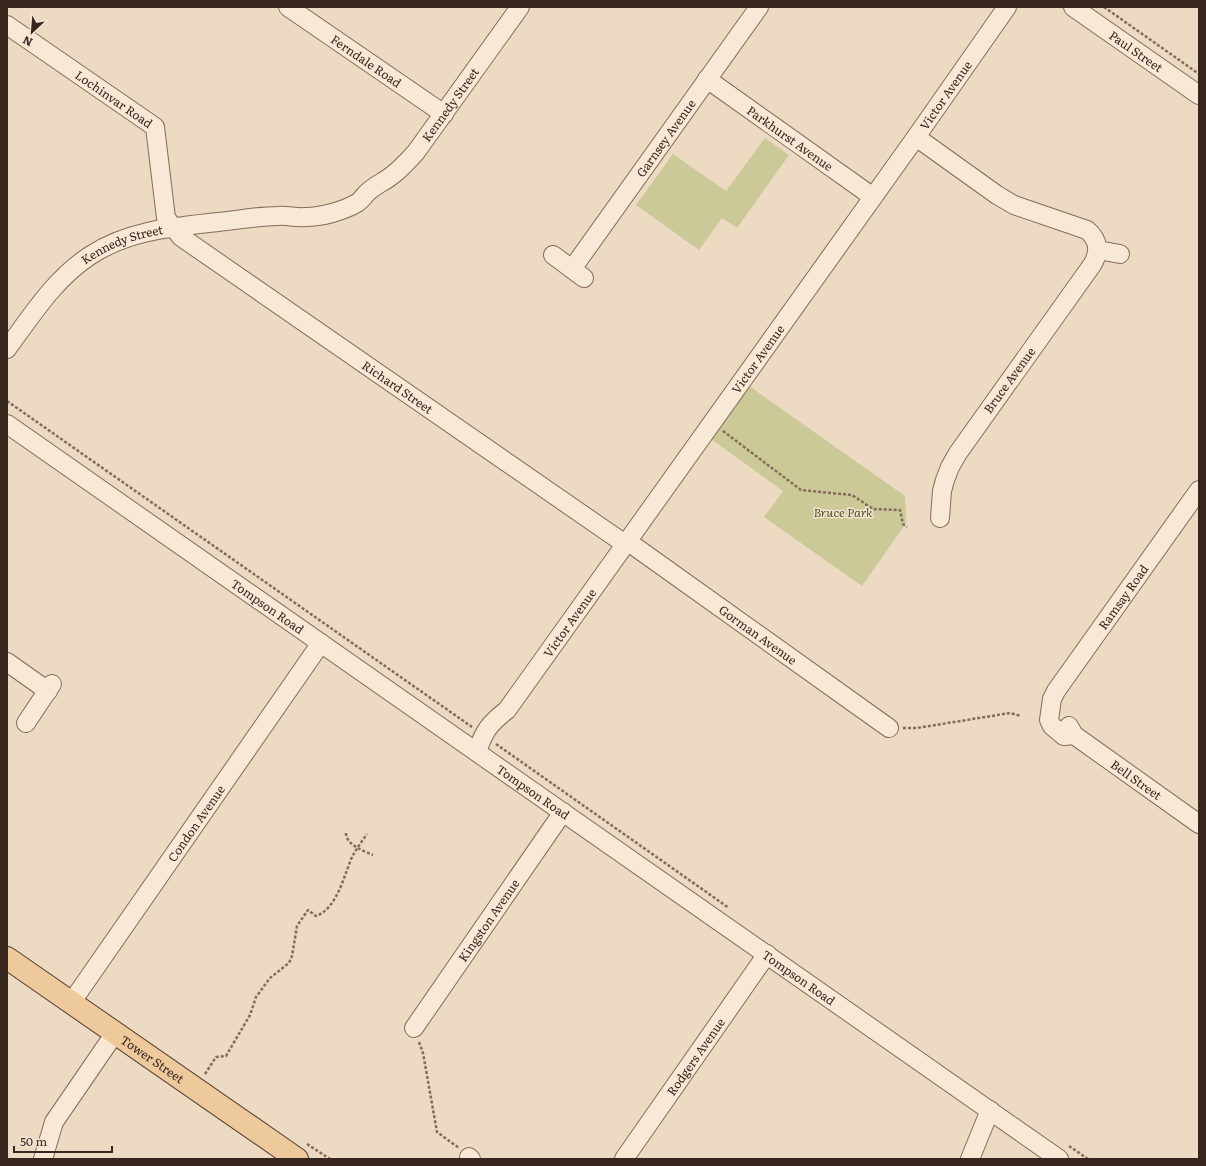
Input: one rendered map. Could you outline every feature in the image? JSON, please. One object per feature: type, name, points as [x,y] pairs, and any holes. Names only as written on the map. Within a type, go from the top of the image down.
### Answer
[{"type":"main road","name":"Tower Street","points":[[7,958],[297,1159]]},
{"type":"street","name":"Ferndale Road","points":[[288,7],[444,114]]},
{"type":"street","name":"Kennedy Street","points":[[7,349],[51,290],[81,262],[103,248],[126,238],[150,231],[174,227],[279,216],[298,207],[368,191],[385,180],[402,168],[416,152],[520,7]]},
{"type":"street","name":"Garnsey Avenue","points":[[553,255],[578,273],[707,79],[759,7]]},
{"type":"street","name":"Victor Avenue","points":[[478,752],[487,738],[502,726],[507,710],[1007,7]]},
{"type":"street","name":"Paul Street","points":[[1073,7],[1199,95]]},
{"type":"street","name":"Lochinvar Road","points":[[7,25],[155,127],[166,218],[174,227]]},
{"type":"street","name":"Parkhurst Avenue","points":[[707,79],[873,197]]},
{"type":"street","points":[[916,137],[997,195],[1014,205],[1087,230],[1093,235],[1097,242],[1098,250],[1120,254]]},
{"type":"street","name":"Richard Street","points":[[174,227],[181,237],[626,542]]},
{"type":"street","name":"Bruce Avenue","points":[[940,518],[942,491],[950,467],[969,436],[1092,265],[1098,250]]},
{"type":"street","name":"Tompson Road","points":[[7,424],[990,1110],[1064,1152]]},
{"type":"street","name":"Ramsay Road","points":[[1051,706],[1056,691],[1199,490]]},
{"type":"street","name":"Gorman Avenue","points":[[626,542],[889,728]]},
{"type":"street","name":"Condon Avenue","points":[[71,1003],[321,643]]},
{"type":"street","points":[[7,662],[50,687],[26,723]]},
{"type":"street","name":"Bell Street","points":[[1051,706],[1070,727],[1074,735],[1199,824]]},
{"type":"street","name":"Kingston Avenue","points":[[414,1028],[563,812]]},
{"type":"street","name":"Rodgers Avenue","points":[[624,1159],[767,954]]},
{"type":"street","points":[[42,1159],[54,1122],[115,1033]]},
{"type":"street","points":[[970,1159],[990,1110]]},
{"type":"path","points":[[1104,7],[1199,74]]},
{"type":"path","points":[[7,402],[730,909]]},
{"type":"path","points":[[712,423],[801,490],[852,495],[873,509],[900,510],[903,524],[907,527]]},
{"type":"path","points":[[889,728],[917,728],[1010,713],[1021,716]]},
{"type":"path","points":[[346,833],[347,839],[373,855]]},
{"type":"path","points":[[205,1074],[216,1058],[226,1056],[250,1015],[256,997],[270,978],[290,963],[297,926],[308,910],[316,916],[330,908],[342,884],[353,856],[367,834]]},
{"type":"path","points":[[414,1028],[423,1053],[437,1132],[467,1154],[470,1158]]},
{"type":"path","points":[[1064,1152],[1088,1159]]},
{"type":"green space","points":[[765,138],[789,155],[737,228],[722,218],[699,250],[636,205],[673,154],[726,191]]},
{"type":"green space","name":"Bruce Park","points":[[749,386],[905,496],[906,523],[862,586],[764,517],[783,491],[711,439]]}]
